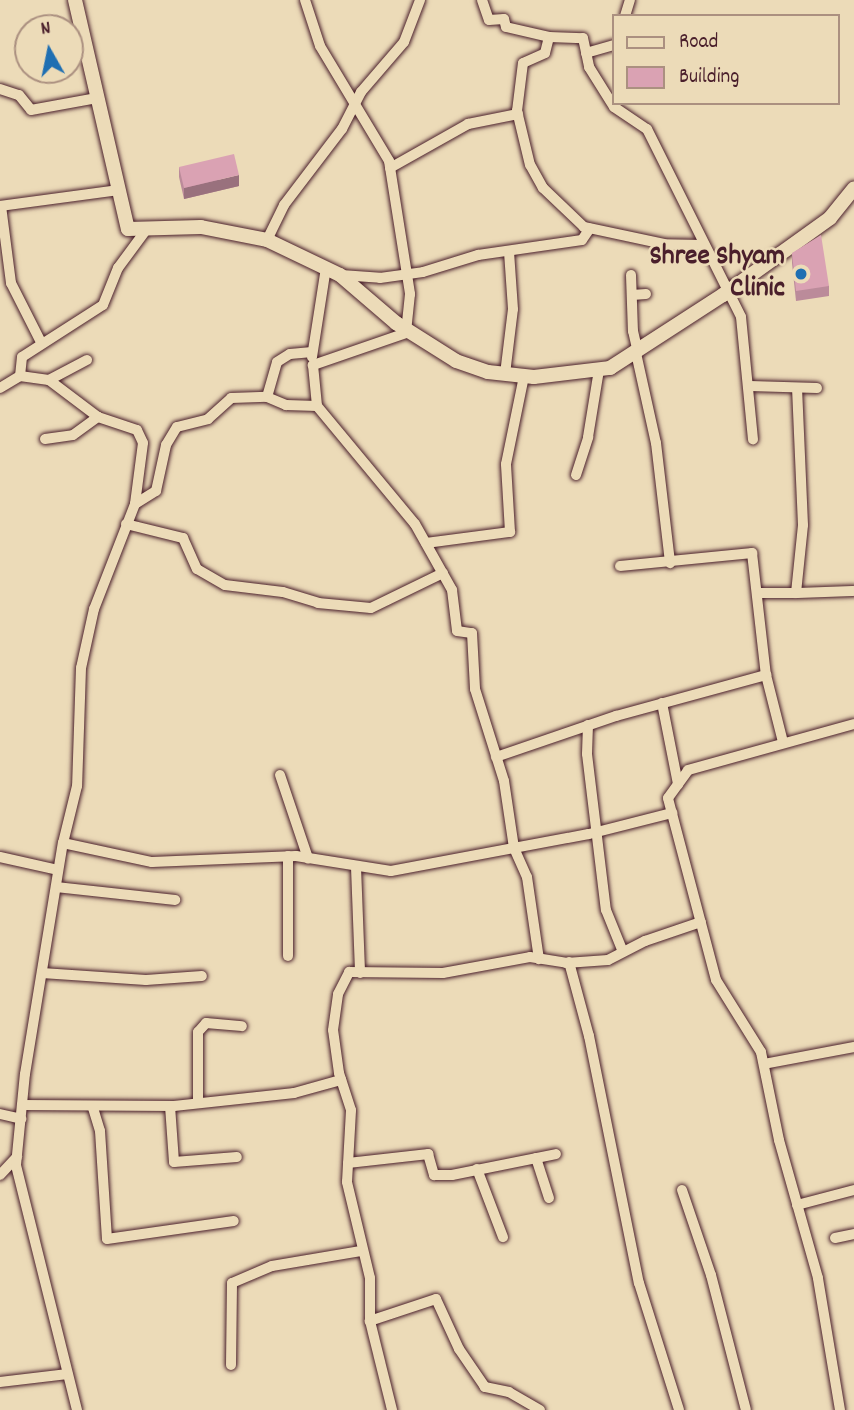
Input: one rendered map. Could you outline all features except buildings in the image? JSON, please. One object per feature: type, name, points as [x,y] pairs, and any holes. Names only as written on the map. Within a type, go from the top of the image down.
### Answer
[{"type":"street","points":[[75,0],[128,229],[201,227],[267,240],[340,275],[407,331],[456,361],[505,374],[524,376],[599,370],[637,352],[729,291],[830,218],[852,198]]},
{"type":"street","points":[[305,0],[320,46],[352,106],[376,134],[390,168],[411,307],[407,331]]},
{"type":"street","points":[[267,240],[284,205],[342,130],[352,106],[404,42],[419,0]]},
{"type":"street","points":[[482,0],[489,20],[505,19],[506,27],[549,37],[583,38],[586,53],[612,103]]},
{"type":"street","points":[[549,37],[545,53],[523,63],[518,114],[530,165],[543,188],[590,228],[664,244],[703,245]]},
{"type":"street","points":[[586,53],[612,46]]},
{"type":"street","points":[[0,89],[19,95],[31,110],[97,98]]},
{"type":"street","points":[[613,105],[648,129],[703,245],[741,317],[750,386],[753,439]]},
{"type":"street","points":[[390,168],[468,124],[518,114]]},
{"type":"street","points":[[42,344],[11,284],[1,206],[119,190]]},
{"type":"street","points":[[340,275],[405,275],[509,252],[582,240],[590,228]]},
{"type":"street","points":[[20,376],[22,357],[103,304],[118,268],[146,230]]},
{"type":"street","points":[[505,374],[513,309],[509,252]]},
{"type":"street","points":[[326,268],[312,352],[317,406],[377,484],[392,494],[426,543],[443,573],[457,608],[457,631],[472,633],[475,689],[512,815],[514,848],[527,877],[539,959]]},
{"type":"street","points":[[631,275],[637,352],[656,443],[670,563]]},
{"type":"street","points":[[632,295],[646,294]]},
{"type":"street","points":[[313,365],[407,331]]},
{"type":"street","points":[[267,397],[277,362],[289,354],[312,352]]},
{"type":"street","points":[[50,380],[88,360]]},
{"type":"street","points":[[576,475],[588,437],[599,370]]},
{"type":"street","points":[[0,388],[20,376],[50,380],[97,416],[137,430],[144,443],[135,504],[94,609],[81,668],[77,786],[58,870],[22,1105],[17,1156],[77,1410]]},
{"type":"street","points":[[426,543],[510,532],[506,464],[524,376]]},
{"type":"street","points":[[750,386],[817,388]]},
{"type":"street","points":[[796,593],[803,525],[797,389]]},
{"type":"street","points":[[135,504],[156,491],[166,446],[177,427],[208,419],[231,398],[267,397],[286,405],[317,406]]},
{"type":"street","points":[[45,439],[73,435],[97,416]]},
{"type":"street","points":[[126,524],[183,538],[197,569],[225,584],[283,592],[318,603],[372,608],[443,573]]},
{"type":"street","points":[[620,566],[752,553],[766,675],[783,742]]},
{"type":"street","points":[[758,593],[854,592]]},
{"type":"street","points":[[496,757],[588,725],[766,675]]},
{"type":"street","points":[[662,703],[678,784]]},
{"type":"street","points":[[840,1410],[830,1335],[764,1064],[716,980],[668,799],[688,770],[854,724]]},
{"type":"street","points":[[588,725],[595,832],[606,910],[623,952]]},
{"type":"street","points":[[280,775],[308,858]]},
{"type":"street","points":[[63,843],[171,864],[288,856],[391,871],[595,832],[672,813]]},
{"type":"street","points":[[288,856],[288,956]]},
{"type":"street","points":[[0,857],[58,870]]},
{"type":"street","points":[[356,867],[360,972]]},
{"type":"street","points":[[56,887],[176,900]]},
{"type":"street","points":[[392,1410],[370,1321],[370,1278],[361,1251],[347,1182],[351,1111],[341,1080],[333,1030],[338,994],[349,972],[443,973],[539,959],[569,962],[608,960],[701,922]]},
{"type":"street","points":[[569,962],[589,1036],[639,1283],[679,1410]]},
{"type":"street","points":[[42,973],[146,980],[202,976]]},
{"type":"street","points":[[198,1102],[198,1032],[206,1023],[242,1026]]},
{"type":"street","points":[[764,1064],[854,1048]]},
{"type":"street","points":[[22,1105],[93,1108],[170,1106],[294,1093],[341,1080]]},
{"type":"street","points":[[170,1106],[174,1162],[237,1157]]},
{"type":"street","points":[[93,1108],[100,1132],[107,1239],[234,1221]]},
{"type":"street","points":[[0,1115],[21,1119]]},
{"type":"street","points":[[348,1163],[428,1154],[434,1175],[556,1154]]},
{"type":"street","points":[[0,1175],[17,1156]]},
{"type":"street","points":[[536,1158],[549,1198]]},
{"type":"street","points":[[477,1169],[503,1237]]},
{"type":"street","points":[[682,1190],[711,1275],[746,1410]]},
{"type":"street","points":[[797,1205],[854,1190]]},
{"type":"street","points":[[835,1238],[854,1234]]},
{"type":"street","points":[[231,1365],[228,1318],[232,1283],[272,1266],[361,1251]]},
{"type":"street","points":[[370,1321],[436,1298],[459,1349],[485,1387],[509,1392],[540,1410]]},
{"type":"street","points":[[0,1382],[68,1374]]},
{"type":"place","name":"Shree Shyam Clinic","points":[[801,274]]}]
